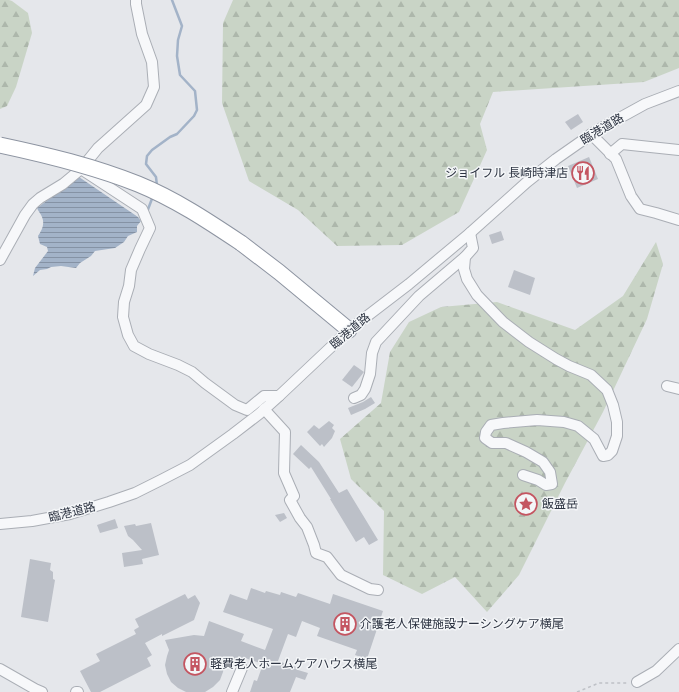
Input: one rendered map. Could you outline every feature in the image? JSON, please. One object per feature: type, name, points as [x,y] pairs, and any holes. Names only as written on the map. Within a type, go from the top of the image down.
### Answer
[{"type":"highway","points":[[0,145],[62,158],[100,170],[139,184],[172,200],[204,218],[241,243],[279,272],[349,330]]},
{"type":"street","points":[[0,260],[32,204],[63,184],[81,169],[98,148],[146,105],[154,87],[152,62],[142,34],[136,0]]},
{"type":"street","name":"臨港道路","points":[[0,524],[32,521],[70,514],[108,502],[161,480],[190,464],[233,434],[264,409],[349,330],[409,284],[470,233],[527,182],[556,159],[596,131],[645,104],[679,91]]},
{"type":"street","points":[[591,134],[616,159],[631,196],[640,209],[679,220]]},
{"type":"street","points":[[610,154],[622,144],[679,150]]},
{"type":"street","points":[[81,169],[142,209],[148,220],[150,228],[131,270],[129,286],[124,302],[123,317],[128,335],[134,346],[149,354],[178,364],[192,372],[235,405],[247,410],[264,396],[279,396]]},
{"type":"street","points":[[354,398],[361,395],[365,389],[370,374],[372,353],[376,342],[419,296],[465,257],[473,248],[470,233]]},
{"type":"street","points":[[465,257],[464,269],[477,295],[504,322],[529,342],[569,366],[591,375],[607,390],[613,405],[617,422],[617,436],[612,450],[608,455],[603,456],[594,439],[578,426],[564,422],[537,420],[491,425],[486,432],[485,438],[492,443],[506,443],[526,452],[542,462],[550,472],[552,484],[546,485],[538,480],[523,475]]},
{"type":"street","points":[[667,386],[679,389]]},
{"type":"street","points":[[264,409],[285,432],[284,473],[294,496],[290,500],[307,527],[316,553],[327,557],[341,575],[370,589],[378,590]]},
{"type":"street","points":[[637,682],[656,671],[679,649]]},
{"type":"street","points":[[232,692],[242,668]]},
{"type":"street","points":[[0,669],[35,690],[42,692]]},
{"type":"path","points":[[577,692],[599,683],[637,682]]},
{"type":"green space","points":[[0,0],[12,1],[28,13],[32,33],[16,87],[7,106],[0,109]]},
{"type":"green space","points":[[233,0],[679,0],[679,68],[644,82],[493,92],[480,124],[487,150],[459,212],[402,245],[337,246],[298,210],[249,181],[222,103],[223,23]]},
{"type":"green space","points":[[656,242],[663,264],[647,319],[603,412],[565,483],[519,575],[487,612],[455,577],[422,594],[383,575],[384,511],[351,479],[340,439],[381,403],[390,352],[409,322],[441,307],[497,302],[575,330],[623,296]]},
{"type":"water","points":[[79,177],[138,217],[141,221],[137,226],[137,232],[128,236],[124,242],[115,248],[95,251],[76,268],[61,266],[51,267],[40,270],[33,276],[35,268],[48,251],[47,247],[40,244],[38,236],[42,229],[43,220],[37,208]]},
{"type":"building","points":[[578,114],[583,122],[571,130],[565,122]]},
{"type":"building","name":"ジョイフル 長崎時津店","points":[[589,157],[598,179],[577,188],[568,166]]},
{"type":"building","points":[[501,231],[504,240],[492,244],[489,235]]},
{"type":"building","points":[[514,270],[535,278],[530,295],[508,287]]},
{"type":"building","points":[[354,365],[364,372],[352,387],[342,380]]},
{"type":"building","points":[[371,397],[375,403],[351,415],[348,408]]},
{"type":"building","points":[[329,421],[334,425],[332,428],[335,431],[332,438],[324,447],[322,444],[320,446],[307,432],[314,425],[319,429]]},
{"type":"building","points":[[301,445],[319,462],[339,493],[347,489],[378,540],[369,545],[364,537],[356,542],[311,467],[309,469],[293,454]]},
{"type":"building","points":[[284,513],[287,518],[280,522],[275,515]]},
{"type":"building","points":[[115,519],[118,528],[100,533],[97,525]]},
{"type":"building","points":[[151,523],[159,555],[142,559],[143,564],[124,567],[122,553],[142,550],[128,536],[124,526],[135,524],[136,526]]},
{"type":"building","points":[[30,559],[51,563],[50,570],[53,572],[53,579],[55,580],[48,622],[21,617]]},
{"type":"building","points":[[251,588],[265,593],[266,591],[280,595],[281,592],[296,597],[298,593],[330,604],[333,594],[383,611],[367,659],[355,655],[357,650],[317,636],[320,628],[302,621],[296,637],[288,634],[278,661],[299,668],[298,670],[308,673],[305,680],[296,677],[290,692],[250,692],[254,680],[257,681],[263,664],[245,658],[243,662],[238,663],[225,658],[220,680],[205,692],[186,692],[178,688],[171,682],[167,674],[165,665],[169,650],[165,640],[194,635],[204,636],[209,621],[244,634],[241,641],[265,650],[273,629],[223,612],[230,594],[247,600]]},
{"type":"building","points":[[185,594],[188,599],[195,595],[200,603],[194,620],[145,643],[152,655],[147,658],[151,666],[100,692],[91,692],[80,671],[100,661],[96,654],[136,634],[134,630],[139,627],[135,619]]},
{"type":"waterway","points":[[157,186],[156,177],[146,164],[147,156],[152,150],[170,137],[177,134],[194,116],[197,110],[195,91],[180,75],[177,56],[178,40],[182,26],[172,0]]},
{"type":"waterway","points":[[147,212],[153,196]]},
{"type":"place","name":"ジョイフル 長崎時津店","points":[[583,173]]},
{"type":"place","name":"飯盛岳","points":[[526,504]]},
{"type":"place","name":"介護老人保健施設ナーシングケア横尾","points":[[345,624]]},
{"type":"place","name":"軽費老人ホームケアハウス横尾","points":[[195,664]]}]
